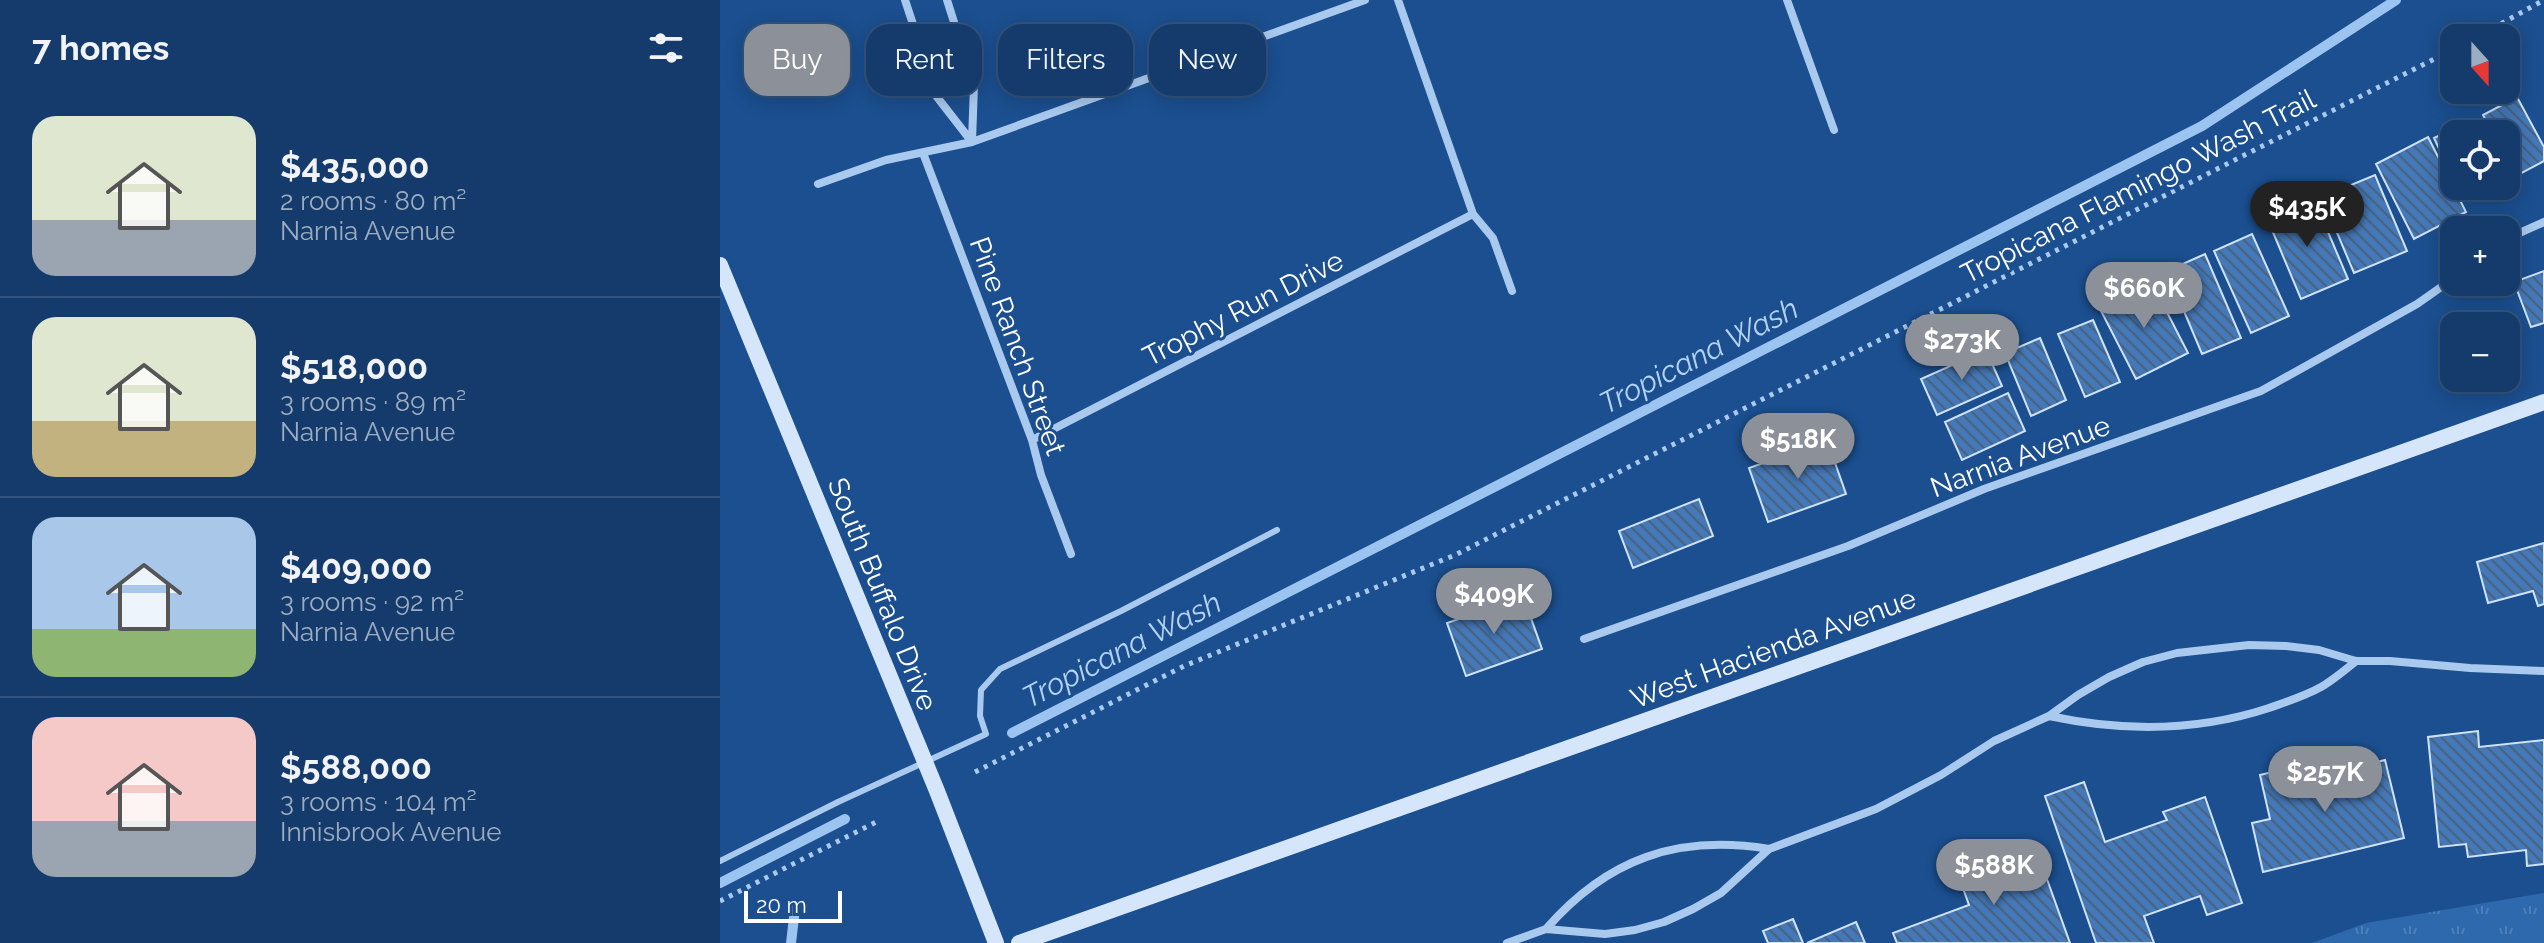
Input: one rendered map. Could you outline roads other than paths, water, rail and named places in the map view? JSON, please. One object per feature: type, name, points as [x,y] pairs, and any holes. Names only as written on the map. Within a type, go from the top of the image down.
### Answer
[{"type":"main road","name":"South Buffalo Drive","points":[[720,265],[996,943]]},
{"type":"main road","name":"West Hacienda Avenue","points":[[1019,943],[2544,402]]},
{"type":"street","points":[[905,0],[937,97],[972,142]]},
{"type":"street","points":[[947,0],[974,85],[972,142]]},
{"type":"street","points":[[818,184],[886,160],[972,142],[1365,0]]},
{"type":"street","points":[[1398,0],[1473,214],[1493,238],[1512,291]]},
{"type":"street","points":[[1787,0],[1834,130]]},
{"type":"street","name":"Pine Ranch Street","points":[[923,153],[1032,440],[1041,475],[1071,554]]},
{"type":"street","name":"Trophy Run Drive","points":[[1032,440],[1473,214]]},
{"type":"street","points":[[2520,233],[2544,222]]},
{"type":"street","name":"Narnia Avenue","points":[[1584,639],[1848,546],[1984,489],[2261,391],[2417,304],[2440,288]]},
{"type":"street","points":[[1507,943],[1546,929],[1605,934],[1664,922],[1721,893],[1769,849],[1876,809],[1941,775],[1994,741],[2049,716],[2109,677],[2143,662],[2177,653],[2249,645],[2286,646],[2319,650],[2356,661],[2544,671]]},
{"type":"street","points":[[2049,716],[2090,725],[2131,729],[2214,723],[2286,702],[2320,687],[2356,661]]},
{"type":"street","points":[[1546,929],[1566,906],[1589,887],[1642,858],[1704,844],[1737,844],[1769,849]]},
{"type":"lane","points":[[720,861],[838,802],[986,734],[980,716],[981,690],[1000,669],[1121,611],[1277,530]]},
{"type":"waterway","name":"Tropicana Wash","points":[[1012,733],[2202,126],[2396,0]]},
{"type":"waterway","name":"Tropicana Wash","points":[[720,883],[845,819]]},
{"type":"waterway","points":[[791,943],[795,909]]}]
